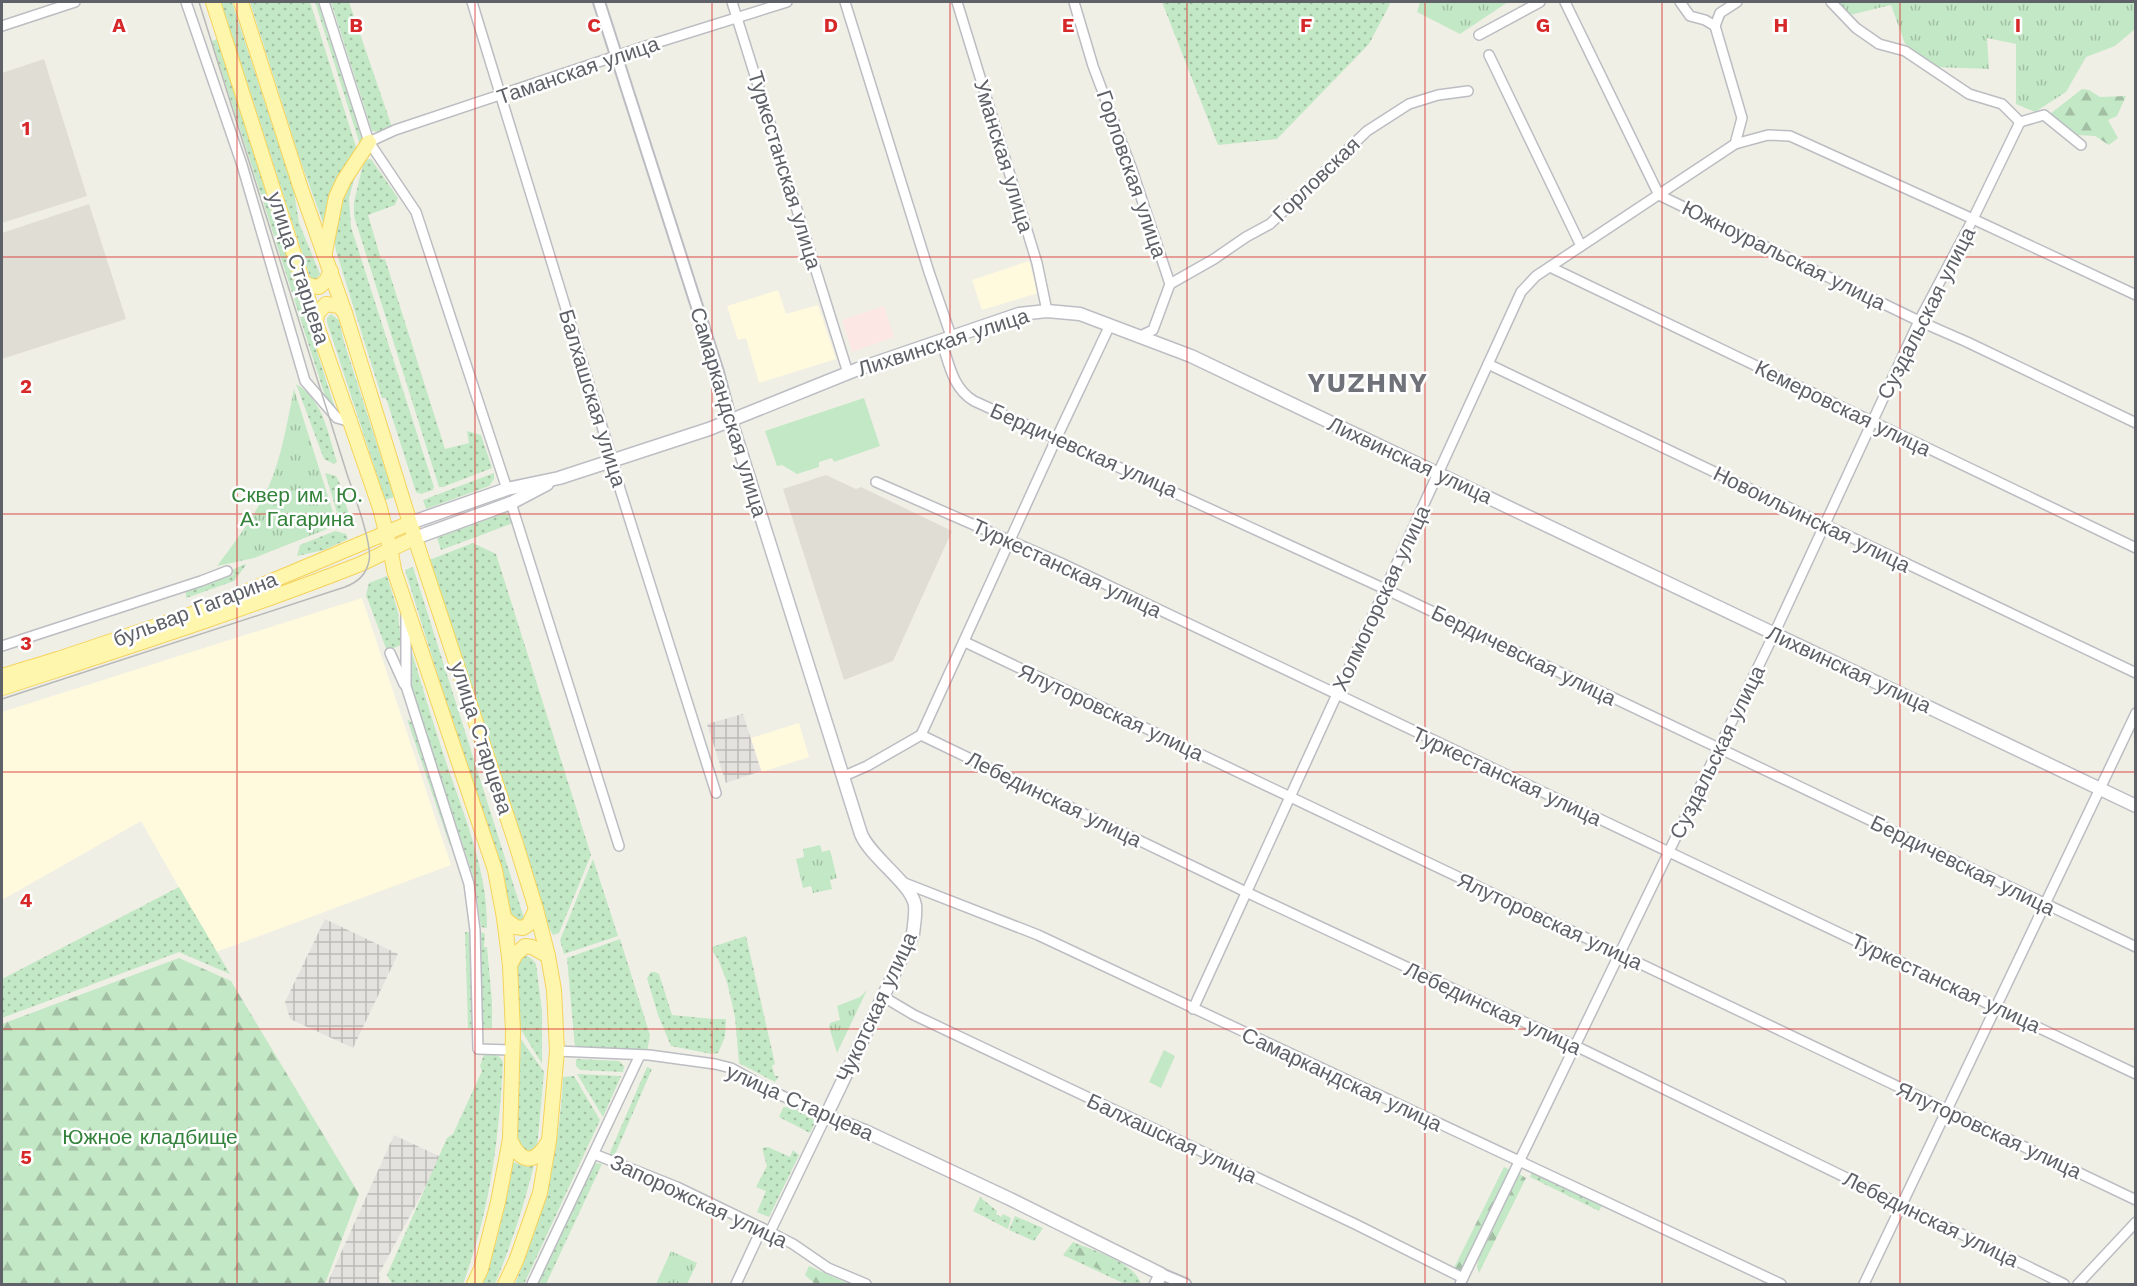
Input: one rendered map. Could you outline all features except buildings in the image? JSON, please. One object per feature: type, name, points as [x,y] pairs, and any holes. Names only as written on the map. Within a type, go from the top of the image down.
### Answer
[{"type":"main road","name":"улица Старцева","points":[[213,2],[302,282],[380,508],[391,548],[394,570],[495,870],[510,964],[513,1050],[510,1139],[498,1202],[481,1269],[474,1284]]},
{"type":"main road","name":"улица Старцева","points":[[241,2],[300,186],[345,313],[410,523],[536,909],[554,990],[557,1051]]},
{"type":"main road","points":[[325,252],[336,196],[369,142]]},
{"type":"main road","points":[[302,282],[319,287],[326,281],[331,271]]},
{"type":"main road","points":[[316,323],[317,314],[326,304],[339,306],[345,313]]},
{"type":"main road","name":"Лихвинская улица","points":[[559,477],[731,421],[848,373],[1012,316],[1047,311],[1080,314],[1191,356],[2136,806]]},
{"type":"main road","name":"Самаркандская улица","points":[[731,421],[857,823]]},
{"type":"main road","points":[[410,523],[507,489],[559,477]]},
{"type":"main road","points":[[416,538],[511,503],[559,477]]},
{"type":"main road","name":"бульвар Гагарина","points":[[2,676],[135,640],[410,523]]},
{"type":"main road","name":"бульвар Гагарина","points":[[2,688],[362,563],[416,538]]},
{"type":"main road","points":[[362,563],[381,563],[394,570]]},
{"type":"main road","name":"Чукотская улица","points":[[826,1116],[913,934],[914,902],[900,881],[871,852],[857,823]]},
{"type":"main road","points":[[504,918],[515,927],[523,928],[529,924],[536,909]]},
{"type":"main road","points":[[510,964],[525,946],[532,947],[548,956]]},
{"type":"main road","points":[[505,1284],[516,1261],[540,1193],[549,1141],[557,1051]]},
{"type":"main road","name":"улица Старцева","points":[[826,1116],[865,1131],[1010,1199],[1158,1279]]},
{"type":"main road","points":[[510,1139],[520,1156],[527,1159],[536,1157],[549,1141]]},
{"type":"street","points":[[2,26],[75,2]]},
{"type":"street","points":[[186,2],[242,165],[305,381],[337,418],[351,422]]},
{"type":"street","points":[[324,2],[369,142],[416,212],[507,489]]},
{"type":"street","name":"Балхашская улица","points":[[472,2],[623,500],[716,793]]},
{"type":"street","name":"Самаркандская улица","points":[[599,2],[731,421]]},
{"type":"street","name":"Туркестанская улица","points":[[732,2],[848,373]]},
{"type":"street","name":"Таманская улица","points":[[369,142],[395,130],[787,2]]},
{"type":"street","name":"Бердичевская улица","points":[[845,2],[928,272],[955,381],[963,393],[974,401],[1385,589],[2136,948]]},
{"type":"street","name":"Уманская улица","points":[[957,2],[1037,263],[1047,311]]},
{"type":"street","name":"Горловская улица","points":[[1074,2],[1093,66],[1131,167],[1170,284],[1153,330],[1138,337]]},
{"type":"street","points":[[1479,34],[1540,2]]},
{"type":"street","name":"Южноуральская улица","points":[[1565,2],[1659,195],[2136,423]]},
{"type":"street","points":[[1680,2],[1690,16],[1705,20],[1715,26]]},
{"type":"street","points":[[1735,144],[1742,118],[1715,26],[1720,13],[1737,2]]},
{"type":"street","points":[[1831,2],[1856,28],[1879,44],[1905,51],[1969,94],[2002,104],[2020,122],[2044,115],[2081,145]]},
{"type":"street","points":[[1489,55],[1581,246]]},
{"type":"street","name":"Горловская","points":[[1170,284],[1270,224],[1367,131],[1409,104],[1438,95],[1468,91]]},
{"type":"street","name":"Суздальская улица","points":[[1462,1281],[1774,633],[1919,321],[1973,219],[2020,122]]},
{"type":"street","name":"Холмогорская улица","points":[[1193,1009],[1521,292],[1536,276],[1735,144],[1768,135],[1790,136],[2136,296]]},
{"type":"street","name":"Кемеровская улица","points":[[1550,267],[2136,548]]},
{"type":"street","points":[[842,777],[867,766],[921,735],[1110,325]]},
{"type":"street","name":"Новоильинская улица","points":[[1488,364],[2136,673]]},
{"type":"street","name":"Туркестанская улица","points":[[876,482],[1061,563],[2136,1074]]},
{"type":"street","points":[[511,503],[619,846]]},
{"type":"street","points":[[2,646],[201,582],[227,571]]},
{"type":"street","points":[[406,603],[406,686]]},
{"type":"street","name":"Ялуторовская улица","points":[[965,642],[2136,1200]]},
{"type":"street","points":[[390,653],[406,686],[469,884],[475,930],[478,1049],[513,1050]]},
{"type":"street","points":[[1864,1284],[2136,713]]},
{"type":"street","name":"Лебединская улица","points":[[921,735],[1246,892],[1575,1046],[2064,1284]]},
{"type":"street","name":"Самаркандская улица","points":[[900,881],[1038,935],[1781,1284]]},
{"type":"street","name":"Балхашская улица","points":[[882,996],[914,1016],[1355,1224],[1462,1281]]},
{"type":"street","name":"улица Старцева","points":[[557,1051],[640,1055],[715,1064],[731,1068],[776,1093],[826,1116]]},
{"type":"street","points":[[532,1284],[640,1055]]},
{"type":"street","name":"Чукотская улица","points":[[736,1284],[826,1116]]},
{"type":"street","name":"Запорожская улица","points":[[594,1154],[677,1187],[766,1230],[828,1268],[866,1284]]},
{"type":"street","points":[[2078,1284],[2136,1222]]},
{"type":"street","name":"улица Старцева","points":[[1158,1279],[1185,1284]]},
{"type":"shaded area","points":[[44,59],[87,196],[2,223],[2,73]]},
{"type":"shaded area","points":[[89,204],[126,319],[2,359],[2,233]]},
{"type":"shaded area","points":[[1029,261],[1038,293],[982,310],[972,280]]},
{"type":"shaded area","points":[[778,290],[786,314],[818,305],[836,359],[759,383],[746,338],[738,340],[727,306]]},
{"type":"shaded area","points":[[884,306],[894,337],[852,352],[842,320]]},
{"type":"shaded area","points":[[826,475],[856,489],[861,487],[952,531],[893,661],[844,680],[783,489]]},
{"type":"shaded area","points":[[362,598],[451,865],[216,952],[141,821],[2,900],[2,712]]},
{"type":"shaded area","points":[[743,714],[761,771],[726,783],[707,724]]},
{"type":"shaded area","points":[[799,723],[809,757],[762,772],[751,738]]},
{"type":"shaded area","points":[[325,919],[398,954],[353,1048],[290,1019],[285,1002]]},
{"type":"shaded area","points":[[394,1135],[441,1157],[379,1274],[380,1284],[327,1284]]},
{"type":"green space","points":[[221,2],[232,2],[294,192],[299,223],[320,274],[315,281],[309,274]]},
{"type":"green space","points":[[250,2],[310,2],[358,153],[325,228],[299,157]]},
{"type":"green space","points":[[315,2],[318,2],[363,140],[361,148]]},
{"type":"green space","points":[[331,2],[349,2],[392,127],[378,132],[372,131]]},
{"type":"green space","points":[[1162,2],[1391,2],[1369,44],[1277,139],[1218,145]]},
{"type":"green space","points":[[1420,2],[1508,2],[1460,34],[1417,12]]},
{"type":"green space","points":[[1836,2],[2135,2],[2135,29],[2115,46],[2086,57],[2066,92],[2035,112],[2016,104],[2016,44],[1987,38],[1989,69],[1935,67],[1905,44],[1891,5],[1850,15]]},
{"type":"green space","points":[[217,39],[336,411],[325,396],[212,41]]},
{"type":"green space","points":[[2082,89],[2089,90],[2100,97],[2126,96],[2117,116],[2108,120],[2118,138],[2109,145],[2095,136],[2077,135],[2050,114]]},
{"type":"green space","points":[[371,159],[398,198],[395,205],[368,215],[381,259],[385,259],[445,449],[469,443],[467,431],[481,435],[492,468],[443,487],[439,487],[354,216],[354,202],[364,160]]},
{"type":"green space","points":[[357,169],[349,198],[351,227],[434,487],[433,490],[421,494],[416,492],[386,398],[382,398],[336,251],[334,238],[337,207]]},
{"type":"green space","points":[[331,314],[339,320],[394,497],[385,500],[327,322]]},
{"type":"green space","points":[[296,384],[313,399],[324,419],[337,462],[334,464],[324,459]]},
{"type":"green space","name":"Сквер им. Ю. А. Гагарина","points":[[294,389],[337,525],[254,558],[217,566],[251,519],[268,488],[281,452]]},
{"type":"green space","points":[[864,398],[880,446],[834,462],[832,458],[819,462],[819,467],[797,474],[782,465],[777,466],[765,431]]},
{"type":"green space","points":[[325,473],[336,476],[340,484],[337,485],[338,490],[341,490],[349,514],[345,522],[339,519]]},
{"type":"green space","points":[[494,473],[494,479],[489,486],[426,509],[423,500]]},
{"type":"green space","points":[[504,513],[508,514],[513,523],[441,550],[437,538]]},
{"type":"green space","points":[[335,531],[346,534],[348,539],[324,550],[297,556],[300,545]]},
{"type":"green space","points":[[473,543],[496,554],[591,855],[559,933],[553,935],[540,911],[429,560]]},
{"type":"green space","points":[[245,564],[234,581],[186,598],[186,590],[233,575],[232,570]]},
{"type":"green space","points":[[413,567],[524,918],[522,921],[510,920],[405,570]]},
{"type":"green space","points":[[387,576],[398,612],[401,645],[387,651],[366,595],[369,583]]},
{"type":"green space","points":[[409,649],[411,649],[479,863],[487,928],[481,927],[474,879],[411,686]]},
{"type":"green space","points":[[407,719],[412,723],[451,837],[450,846]]},
{"type":"green space","points":[[820,845],[822,852],[830,850],[837,878],[830,880],[832,889],[813,893],[811,886],[803,888],[796,859],[804,857],[803,849]]},
{"type":"green space","points":[[593,859],[618,936],[564,954],[560,940]]},
{"type":"green space","points":[[179,887],[230,974],[179,952],[2,1018],[2,979]]},
{"type":"green space","points":[[465,932],[470,932],[472,1028],[468,1028]]},
{"type":"green space","points":[[481,932],[485,934],[484,947],[487,947],[492,1028],[483,1028]]},
{"type":"green space","points":[[746,936],[775,1064],[772,1066],[775,1076],[779,1076],[775,1082],[739,1063],[735,1017],[727,982],[712,947]]},
{"type":"green space","points":[[620,939],[650,1035],[647,1052],[575,1048],[567,958]]},
{"type":"green space","points":[[527,956],[536,964],[542,1011],[542,1064],[520,1028],[516,966],[521,957]]},
{"type":"green space","name":"Южное кладбище","points":[[179,958],[231,981],[359,1194],[325,1284],[2,1284],[2,1024]]},
{"type":"green space","points":[[651,972],[659,974],[672,1015],[726,1019],[725,1037],[718,1053],[712,1054],[671,1046],[658,1015],[647,978]]},
{"type":"green space","points":[[867,990],[837,1053],[829,1027],[830,1023],[840,1020],[837,1006],[860,997]]},
{"type":"green space","points":[[521,1039],[544,1072],[537,1145],[531,1152],[526,1152],[517,1144]]},
{"type":"green space","points":[[1164,1050],[1175,1056],[1161,1088],[1149,1082]]},
{"type":"green space","points":[[484,1054],[498,1056],[503,1062],[499,1119],[486,1202],[463,1284],[392,1284],[387,1275],[447,1138],[453,1134],[482,1071],[480,1066]]},
{"type":"green space","points":[[576,1059],[619,1061],[624,1066],[623,1072],[580,1070],[576,1066]]},
{"type":"green space","points":[[647,1067],[652,1069],[616,1152],[612,1157],[608,1157]]},
{"type":"green space","points":[[577,1074],[621,1076],[603,1117]]},
{"type":"green space","points":[[574,1076],[600,1120],[524,1284],[515,1284],[534,1234],[548,1183],[558,1131],[563,1077]]},
{"type":"green space","points":[[788,1106],[813,1118],[814,1124],[810,1133],[779,1117],[783,1108]]},
{"type":"green space","points":[[768,1147],[790,1157],[793,1150],[799,1155],[769,1217],[757,1212],[766,1191],[756,1187],[767,1166],[762,1148]]},
{"type":"green space","points":[[513,1162],[528,1167],[534,1165],[517,1225],[495,1284],[483,1284],[501,1224]]},
{"type":"green space","points":[[602,1164],[546,1284],[536,1284],[592,1165]]},
{"type":"green space","points":[[1504,1167],[1510,1170],[1462,1269],[1457,1272],[1453,1270]]},
{"type":"green space","points":[[1532,1173],[1602,1205],[1599,1211],[1530,1177]]},
{"type":"green space","points":[[1519,1174],[1526,1178],[1479,1273],[1478,1260]]},
{"type":"green space","points":[[980,1197],[997,1211],[996,1214],[1001,1217],[1003,1214],[1011,1218],[1008,1229],[973,1211]]},
{"type":"green space","points":[[1015,1216],[1043,1228],[1034,1241],[1009,1230]]},
{"type":"green space","points":[[1073,1242],[1122,1263],[1131,1269],[1141,1284],[1125,1284],[1063,1255]]},
{"type":"green space","points":[[1078,1247],[1111,1259],[1113,1263],[1106,1273],[1071,1255]]},
{"type":"green space","points":[[671,1251],[697,1263],[687,1284],[656,1284]]},
{"type":"green space","points":[[809,1266],[849,1284],[815,1284],[805,1275]]},
{"type":"tram line","points":[[2,699],[345,587],[361,577],[368,566],[368,543],[362,518],[199,2]]},
{"type":"district","name":"YUZHNY","points":[[1368,383]]}]
